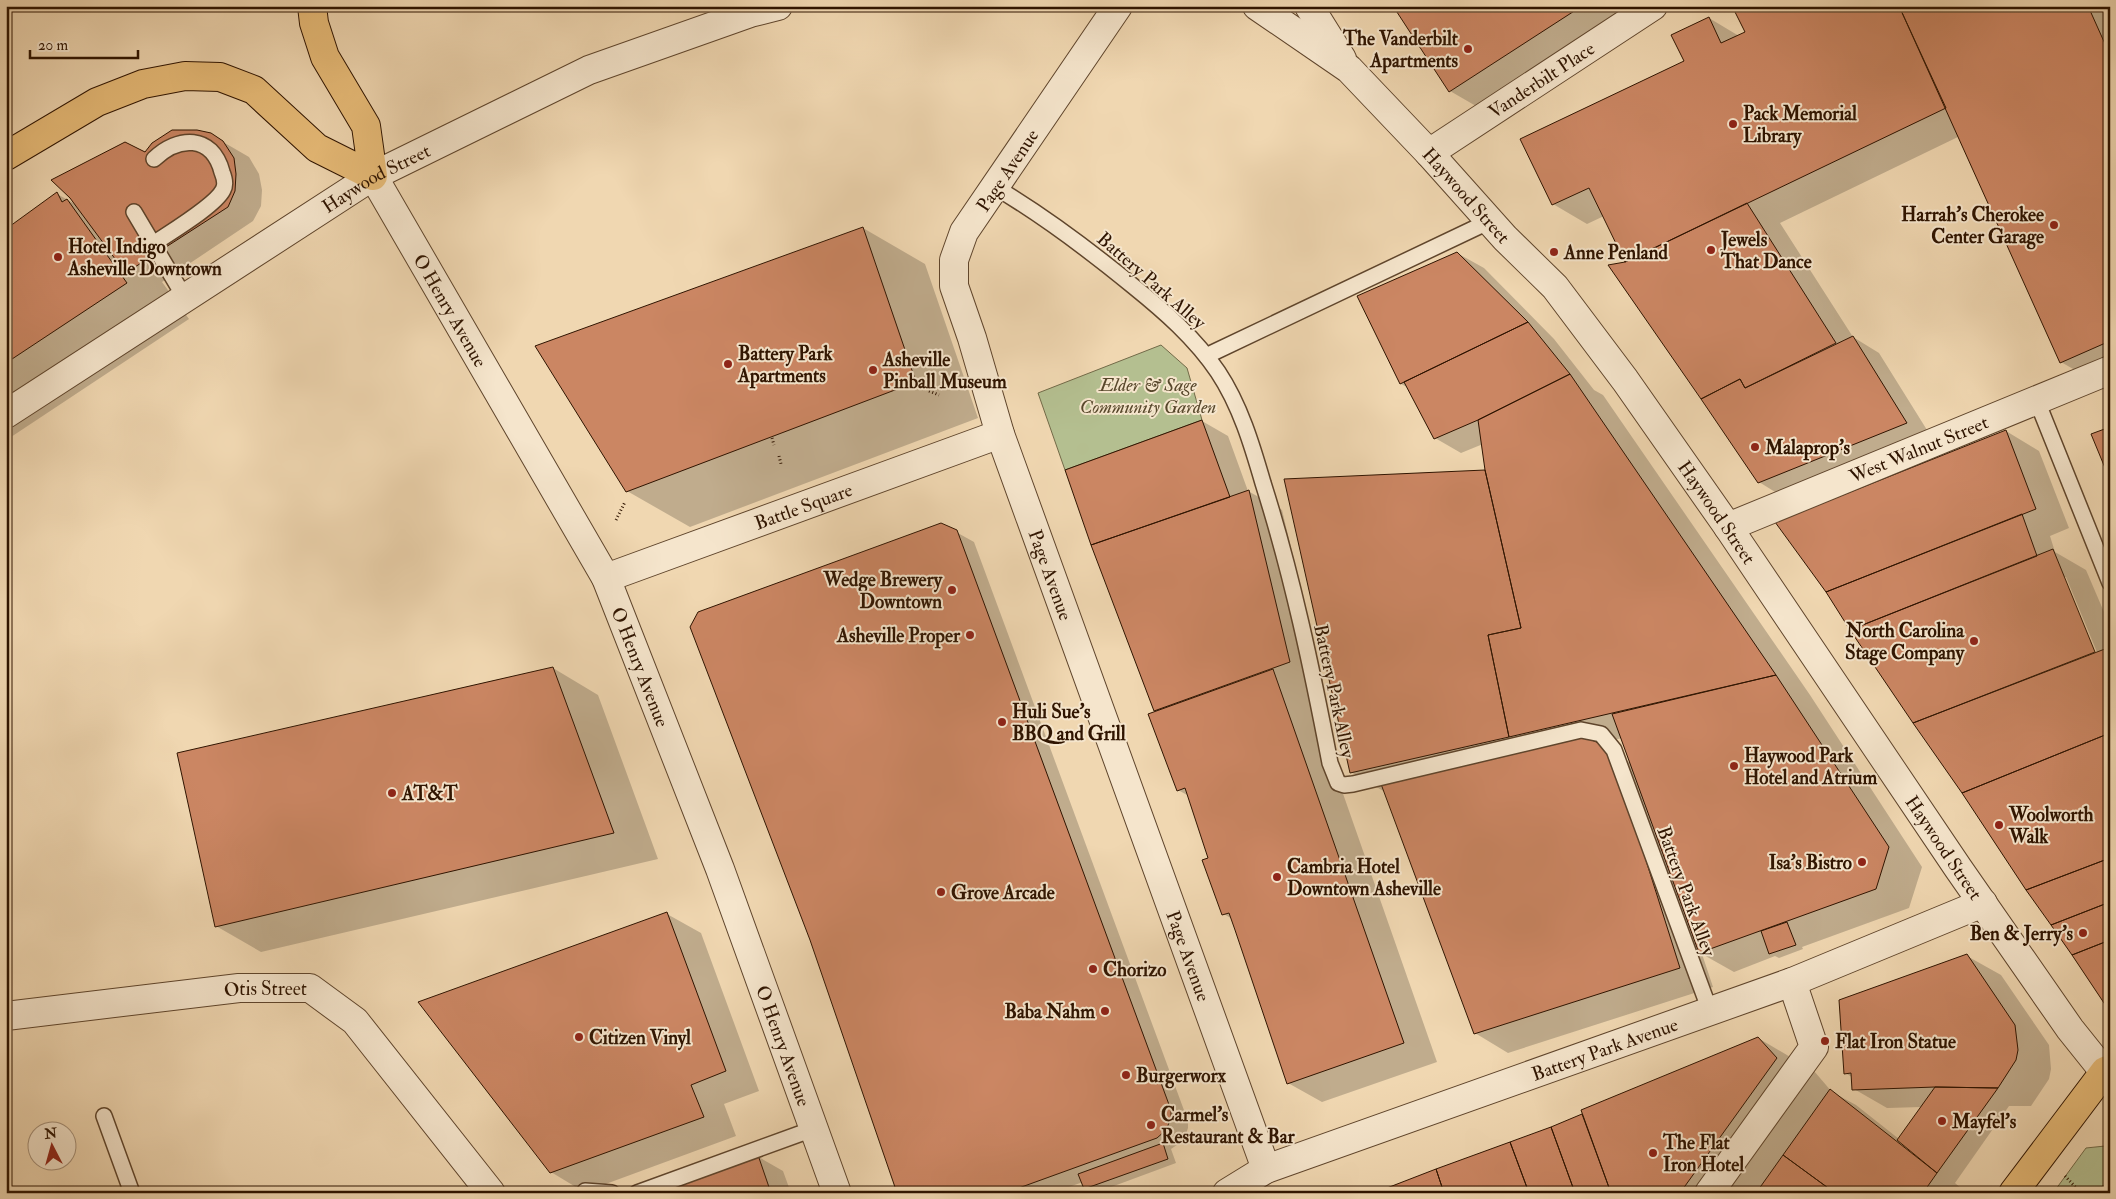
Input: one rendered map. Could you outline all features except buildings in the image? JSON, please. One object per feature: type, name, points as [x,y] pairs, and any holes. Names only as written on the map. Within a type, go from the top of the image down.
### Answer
[{"type":"main road","points":[[312,6],[314,22],[325,57],[366,126],[373,176]]},
{"type":"main road","points":[[6,156],[97,102],[143,84],[185,76],[220,77],[254,90],[317,148],[373,176]]},
{"type":"main road","points":[[2013,1193],[2108,1073]]},
{"type":"street","name":"Haywood Street","points":[[6,414],[373,176],[589,70],[750,13],[778,6]]},
{"type":"street","name":"Page Avenue","points":[[1118,6],[964,232],[954,260],[954,286],[972,338],[1000,434],[1266,1169]]},
{"type":"street","name":"Haywood Street","points":[[1257,6],[1348,69],[1429,153],[1490,222],[1554,287],[1625,380],[1728,527],[1983,904],[2070,1028],[2108,1073]]},
{"type":"street","points":[[1309,6],[1348,69]]},
{"type":"street","name":"Vanderbilt Place","points":[[1429,153],[1653,6]]},
{"type":"street","name":"O Henry Avenue","points":[[373,176],[606,578],[720,869],[837,1193]]},
{"type":"street","name":"West Walnut Street","points":[[1728,527],[2110,370]]},
{"type":"street","name":"Battle Square","points":[[606,578],[1000,434]]},
{"type":"street","name":"Battery Park Avenue","points":[[1227,1193],[1266,1169],[1792,982],[1983,904]]},
{"type":"street","points":[[1709,1193],[1814,1047],[1792,982]]},
{"type":"street","name":"Otis Street","points":[[6,1016],[239,988],[310,988],[355,1020],[491,1193]]},
{"type":"lane","points":[[153,244],[205,209],[223,190],[225,180],[216,156],[207,147],[197,143],[184,142],[172,145],[163,150],[154,159]]},
{"type":"lane","name":"Battery Park Alley","points":[[995,187],[1045,218],[1163,311],[1206,356],[1218,372],[1235,404],[1250,440],[1273,513],[1294,595],[1330,763],[1338,783],[1344,785],[1353,784],[1580,730],[1601,734],[1614,750],[1710,1011]]},
{"type":"lane","points":[[134,212],[185,298]]},
{"type":"lane","points":[[1206,356],[1490,222]]},
{"type":"lane","points":[[2037,401],[2110,583]]},
{"type":"lane","points":[[104,1116],[132,1193]]},
{"type":"lane","points":[[637,1193],[813,1130]]},
{"type":"lane","points":[[585,1191],[612,1193]]},
{"type":"path","points":[[928,391],[939,395]]},
{"type":"path","points":[[772,438],[774,445]]},
{"type":"path","points":[[779,456],[782,464]]},
{"type":"path","points":[[616,520],[625,502]]},
{"type":"path","points":[[2059,1170],[2081,1193]]},
{"type":"path","points":[[2098,1192],[2110,1182]]},
{"type":"green space","name":"Elder & Sage Community Garden","points":[[1161,345],[1187,368],[1202,420],[1065,470],[1038,393]]},
{"type":"green space","points":[[2105,1146],[2110,1153],[2110,1193],[2053,1193],[2086,1148]]},
{"type":"place","name":"The Vanderbilt Apartments","points":[[1468,49]]},
{"type":"place","name":"Pack Memorial Library","points":[[1733,124]]},
{"type":"place","name":"Harrah's Cherokee Center Garage","points":[[2054,225]]},
{"type":"place","name":"Jewels That Dance","points":[[1711,250]]},
{"type":"place","name":"Anne Penland","points":[[1554,252]]},
{"type":"place","name":"Hotel Indigo Asheville Downtown","points":[[58,257]]},
{"type":"place","name":"Battery Park Apartments","points":[[728,364]]},
{"type":"place","name":"Asheville Pinball Museum","points":[[873,370]]},
{"type":"place","name":"Malaprop's","points":[[1755,447]]},
{"type":"place","name":"Wedge Brewery Downtown","points":[[952,590]]},
{"type":"place","name":"Asheville Proper","points":[[970,635]]},
{"type":"place","name":"North Carolina Stage Company","points":[[1974,641]]},
{"type":"place","name":"Huli Sue's BBQ and Grill","points":[[1002,722]]},
{"type":"place","name":"Haywood Park Hotel and Atrium","points":[[1734,766]]},
{"type":"place","name":"AT&T","points":[[392,793]]},
{"type":"place","name":"Woolworth Walk","points":[[1999,825]]},
{"type":"place","name":"Isa's Bistro","points":[[1862,862]]},
{"type":"place","name":"Cambria Hotel Downtown Asheville","points":[[1277,877]]},
{"type":"place","name":"Grove Arcade","points":[[941,892]]},
{"type":"place","name":"Ben & Jerry's","points":[[2083,933]]},
{"type":"place","name":"Chorizo","points":[[1093,969]]},
{"type":"place","name":"Baba Nahm","points":[[1105,1011]]},
{"type":"place","name":"Citizen Vinyl","points":[[579,1037]]},
{"type":"place","name":"Flat Iron Statue","points":[[1825,1041]]},
{"type":"place","name":"Burgerworx","points":[[1126,1075]]},
{"type":"place","name":"Mayfel's","points":[[1942,1121]]},
{"type":"place","name":"Carmel's Restaurant & Bar","points":[[1151,1125]]},
{"type":"place","name":"The Flat Iron Hotel","points":[[1653,1153]]}]
